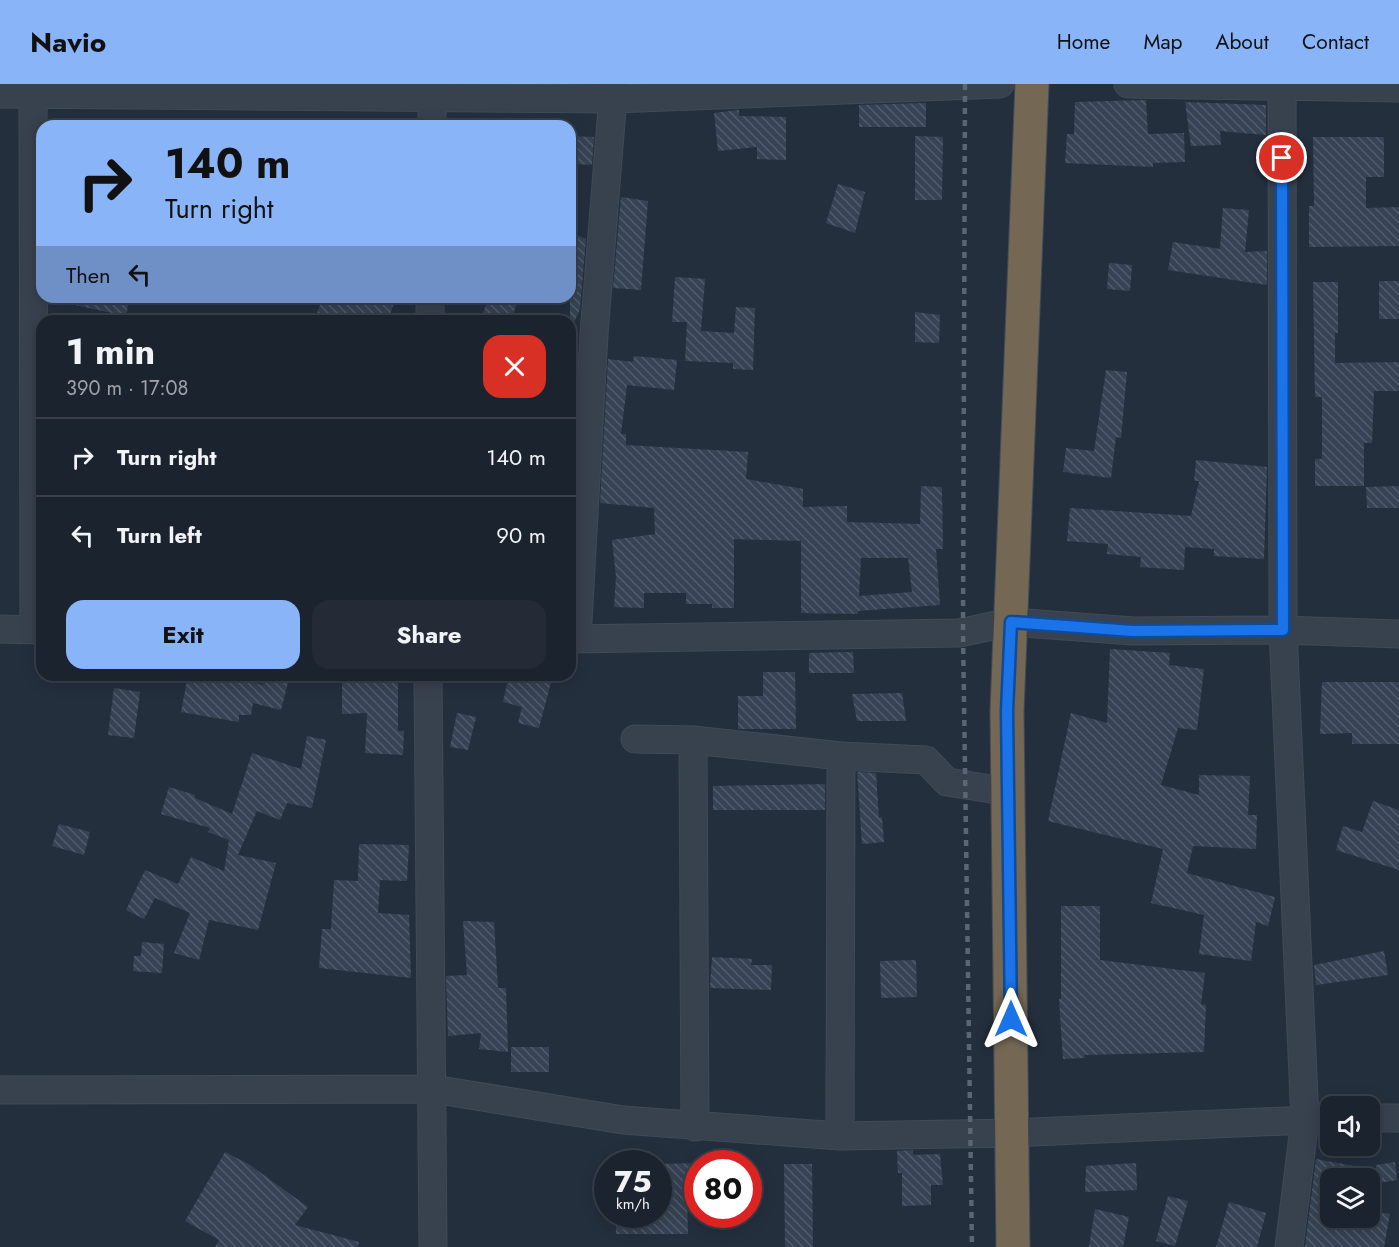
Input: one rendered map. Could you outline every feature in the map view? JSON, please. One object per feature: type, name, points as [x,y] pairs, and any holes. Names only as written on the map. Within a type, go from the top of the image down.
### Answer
[{"type":"highway","points":[[1013,1247],[1010,792],[1007,711],[1032,84]]},
{"type":"street","points":[[0,94],[33,89],[614,91],[1000,84]]},
{"type":"street","points":[[1128,84],[1399,88]]},
{"type":"street","points":[[1282,86],[1283,630],[1318,1120],[1288,1247]]},
{"type":"street","points":[[33,89],[36,414]]},
{"type":"street","points":[[432,91],[432,120]]},
{"type":"street","points":[[576,608],[594,334],[614,91]]},
{"type":"street","points":[[576,639],[959,633],[1011,622],[1133,631],[1283,630],[1399,634]]},
{"type":"street","points":[[0,629],[36,630]]},
{"type":"street","points":[[428,681],[433,1247]]},
{"type":"street","points":[[635,739],[693,740],[841,756],[926,759],[947,782],[1010,792]]},
{"type":"street","points":[[693,740],[695,1127]]},
{"type":"street","points":[[840,1136],[841,756]]},
{"type":"street","points":[[0,1090],[433,1089],[623,1120],[840,1136],[1012,1133],[1318,1120]]},
{"type":"street","points":[[1380,1118],[1399,1118]]},
{"type":"building","points":[[1146,100],[1148,134],[1184,133],[1185,162],[1153,163],[1153,167],[1065,163],[1067,134],[1074,134],[1075,102]]},
{"type":"building","points":[[1185,102],[1266,105],[1266,135],[1220,131],[1221,145],[1191,146]]},
{"type":"building","points":[[926,103],[926,127],[859,127],[859,105]]},
{"type":"building","points":[[739,110],[739,116],[786,117],[786,160],[757,159],[757,147],[718,151],[714,113]]},
{"type":"building","points":[[576,136],[594,137],[592,165],[576,164]]},
{"type":"building","points":[[915,136],[943,137],[942,200],[915,200]]},
{"type":"building","points":[[1313,137],[1384,137],[1384,177],[1366,177],[1366,208],[1399,207],[1399,246],[1309,247],[1309,206],[1314,206]]},
{"type":"building","points":[[838,184],[865,192],[855,233],[826,223]]},
{"type":"building","points":[[621,197],[648,201],[641,290],[613,288]]},
{"type":"building","points":[[1223,208],[1249,210],[1245,252],[1267,251],[1267,285],[1168,270],[1173,242],[1220,249]]},
{"type":"building","points":[[576,235],[586,239],[580,309],[576,318],[576,315],[570,315],[570,303],[576,303]]},
{"type":"building","points":[[1109,263],[1132,265],[1130,291],[1107,289]]},
{"type":"building","points":[[675,277],[705,279],[701,331],[734,333],[736,307],[755,308],[753,370],[733,369],[733,363],[685,361],[687,322],[672,322]]},
{"type":"building","points":[[1379,281],[1399,281],[1399,319],[1379,319]]},
{"type":"building","points":[[1313,282],[1338,282],[1338,333],[1335,333],[1335,363],[1399,362],[1399,391],[1374,391],[1372,443],[1364,443],[1364,486],[1315,486],[1315,459],[1322,459],[1322,397],[1315,397]]},
{"type":"building","points":[[70,303],[129,303],[126,315]]},
{"type":"building","points":[[321,303],[394,303],[390,315],[316,315]]},
{"type":"building","points":[[487,303],[518,303],[512,315],[482,315]]},
{"type":"building","points":[[915,312],[940,315],[939,343],[915,342]]},
{"type":"building","points":[[634,356],[677,360],[674,390],[627,385],[621,434],[626,434],[626,445],[748,452],[746,479],[803,489],[803,507],[847,506],[847,522],[920,524],[921,486],[942,487],[943,549],[936,549],[940,605],[858,611],[858,614],[801,613],[801,541],[734,539],[734,608],[712,608],[712,604],[686,604],[686,593],[644,593],[644,608],[614,607],[616,577],[612,540],[655,534],[654,508],[600,503],[608,359],[633,362]],"holes":[[[861,558],[908,558],[912,592],[859,596]]]},
{"type":"building","points":[[1106,370],[1127,372],[1121,438],[1116,437],[1111,478],[1063,472],[1066,448],[1094,451]]},
{"type":"building","points":[[1196,460],[1267,467],[1264,559],[1214,556],[1214,549],[1185,547],[1184,570],[1140,567],[1141,557],[1107,554],[1108,544],[1067,541],[1070,508],[1191,516],[1199,481],[1194,481]]},
{"type":"building","points":[[1399,486],[1399,508],[1367,508],[1366,487]]},
{"type":"building","points":[[1110,649],[1170,653],[1169,665],[1204,669],[1197,730],[1178,728],[1161,785],[1199,795],[1199,775],[1250,776],[1248,815],[1257,815],[1256,849],[1193,846],[1187,873],[1275,897],[1268,926],[1256,922],[1251,961],[1199,954],[1204,915],[1151,903],[1163,849],[1048,821],[1071,713],[1107,723]]},
{"type":"building","points":[[853,652],[854,673],[809,673],[809,653]]},
{"type":"building","points":[[763,672],[795,672],[796,729],[738,729],[738,696],[763,696]]},
{"type":"building","points":[[187,681],[244,681],[263,685],[264,681],[288,681],[281,710],[253,703],[251,715],[239,715],[239,722],[181,712]]},
{"type":"building","points":[[342,681],[398,681],[398,731],[404,731],[403,755],[365,753],[367,713],[342,714]]},
{"type":"building","points":[[508,681],[551,681],[539,728],[518,723],[522,707],[503,702]]},
{"type":"building","points":[[1322,682],[1399,682],[1399,744],[1352,744],[1352,733],[1320,734]]},
{"type":"building","points":[[114,688],[140,692],[134,738],[108,735]]},
{"type":"building","points":[[902,693],[906,721],[857,721],[852,694]]},
{"type":"building","points":[[457,713],[476,717],[468,750],[450,747]]},
{"type":"building","points":[[307,736],[326,740],[312,808],[287,803],[280,820],[257,811],[238,855],[276,863],[258,930],[209,920],[199,960],[174,953],[190,913],[155,898],[144,919],[126,910],[145,870],[178,884],[191,857],[224,871],[229,840],[208,832],[210,828],[161,814],[169,787],[195,795],[195,798],[232,814],[252,753],[301,769]]},
{"type":"building","points":[[857,772],[876,773],[879,818],[882,817],[884,842],[862,844]]},
{"type":"building","points":[[825,784],[825,810],[713,810],[713,786]]},
{"type":"building","points":[[1373,801],[1399,810],[1399,870],[1336,850],[1343,826],[1362,832]]},
{"type":"building","points":[[59,824],[90,832],[84,855],[52,846]]},
{"type":"building","points":[[359,844],[409,845],[407,881],[380,880],[378,913],[409,915],[411,978],[319,968],[322,929],[331,929],[334,880],[358,881]]},
{"type":"building","points":[[1061,906],[1100,906],[1100,960],[1205,973],[1201,1004],[1206,1005],[1204,1052],[1084,1055],[1085,1058],[1063,1059],[1059,999],[1061,999]]},
{"type":"building","points":[[463,921],[494,922],[498,988],[506,988],[508,1052],[479,1049],[481,1033],[448,1036],[446,976],[467,975]]},
{"type":"building","points":[[142,942],[164,944],[162,973],[133,971],[134,956],[141,956]]},
{"type":"building","points":[[1384,951],[1388,975],[1316,985],[1314,965]]},
{"type":"building","points":[[712,957],[752,959],[751,965],[772,965],[771,990],[710,988]]},
{"type":"building","points":[[916,960],[917,997],[881,998],[880,961]]},
{"type":"building","points":[[511,1047],[549,1047],[549,1072],[511,1072]]},
{"type":"building","points":[[913,1150],[913,1155],[940,1154],[943,1185],[931,1185],[931,1205],[902,1206],[902,1173],[898,1173],[897,1151]]},
{"type":"building","points":[[225,1152],[250,1165],[308,1207],[295,1225],[359,1242],[358,1247],[215,1247],[219,1240],[185,1221]]},
{"type":"building","points":[[1316,1159],[1365,1168],[1320,1168],[1320,1228],[1380,1228],[1380,1212],[1390,1214],[1384,1247],[1305,1247]]},
{"type":"building","points":[[1395,1162],[1397,1180],[1380,1183],[1380,1168],[1376,1168],[1376,1165]]},
{"type":"building","points":[[684,1163],[684,1228],[688,1228],[688,1234],[616,1234],[616,1228],[672,1228],[672,1164]]},
{"type":"building","points":[[1136,1163],[1137,1190],[1085,1192],[1086,1166]]},
{"type":"building","points":[[784,1164],[812,1164],[813,1247],[785,1247]]},
{"type":"building","points":[[1168,1196],[1188,1201],[1175,1246],[1156,1241]]},
{"type":"building","points":[[1229,1202],[1266,1213],[1257,1247],[1216,1247]]},
{"type":"building","points":[[1095,1209],[1129,1217],[1123,1247],[1089,1247]]},
{"type":"railway","points":[[965,84],[963,632],[972,1247]]},
{"type":"route","points":[[1011,1019],[1010,792],[1007,711],[1011,622],[1133,631],[1283,630],[1282,158]]}]
